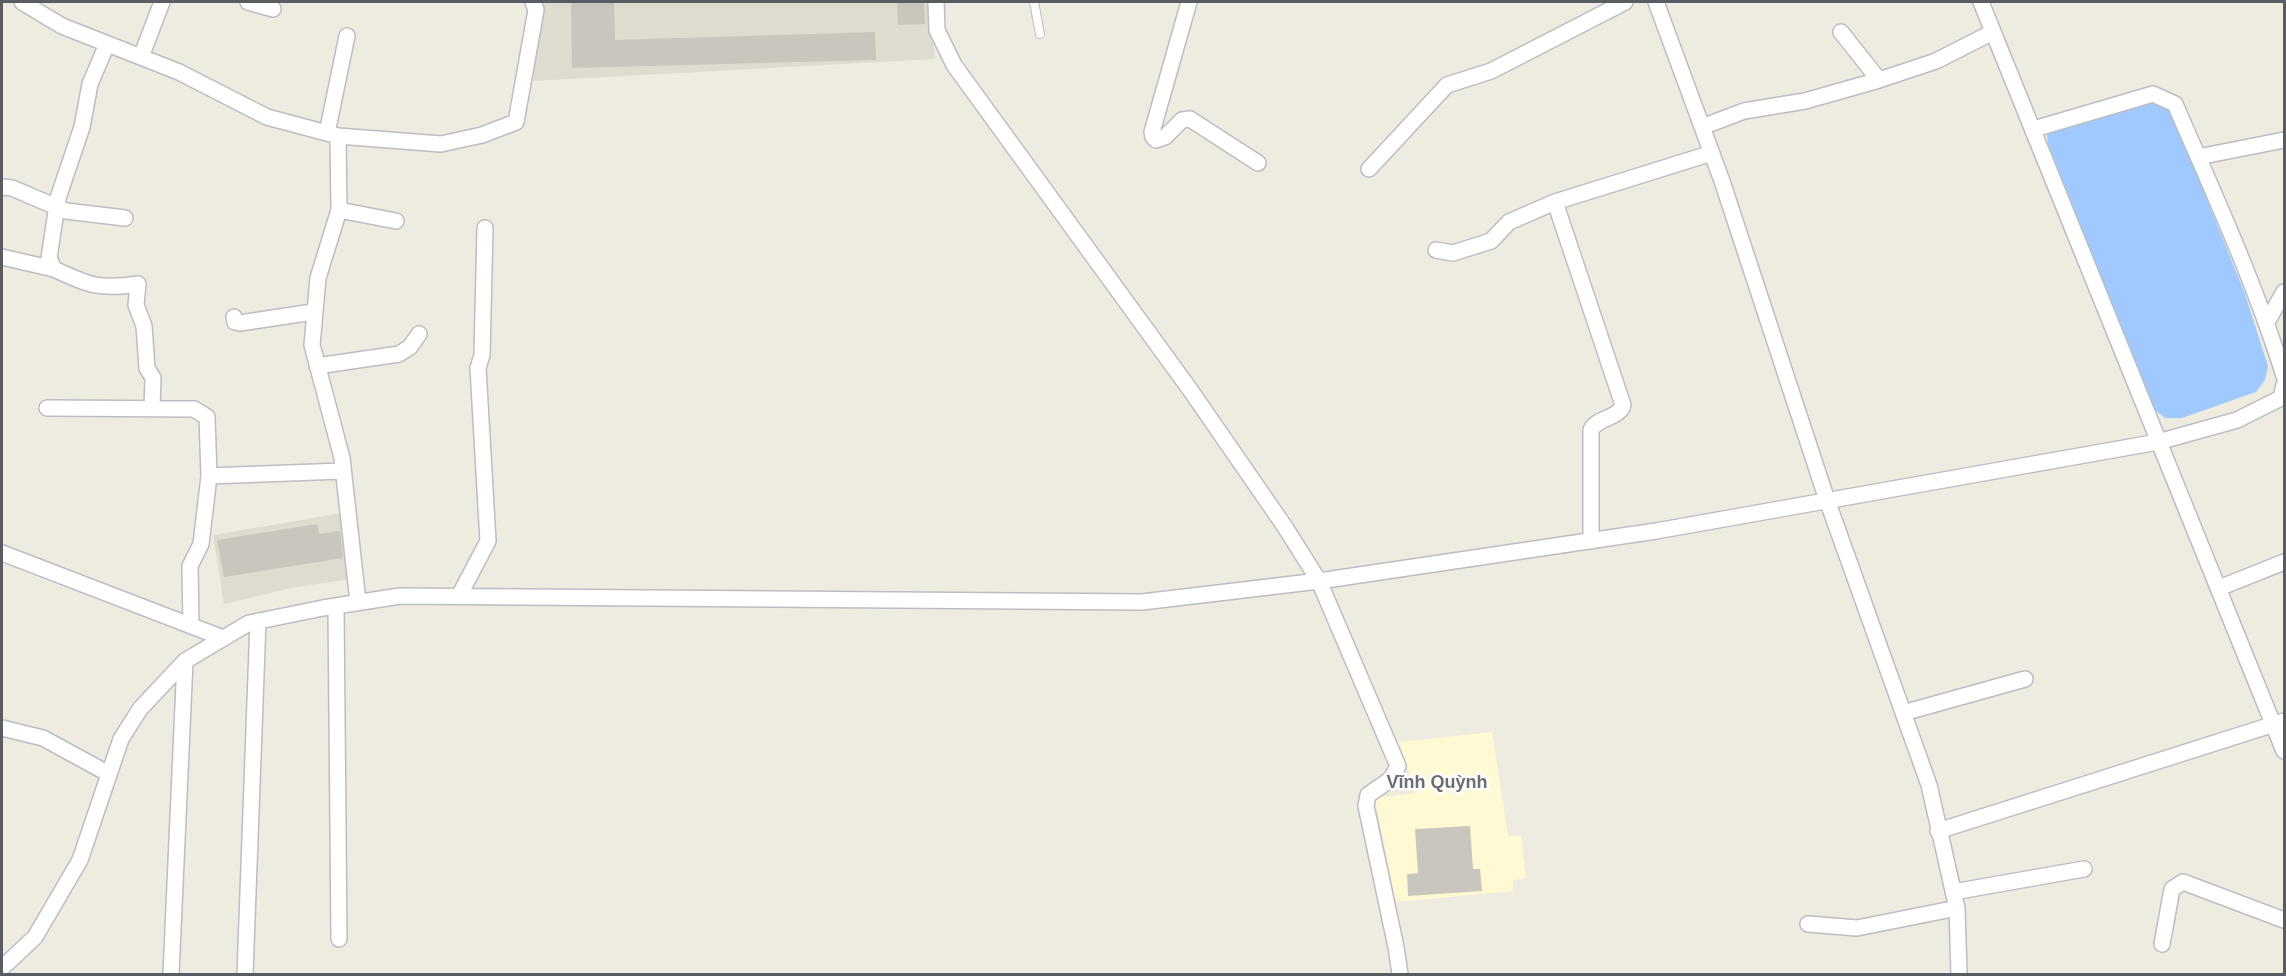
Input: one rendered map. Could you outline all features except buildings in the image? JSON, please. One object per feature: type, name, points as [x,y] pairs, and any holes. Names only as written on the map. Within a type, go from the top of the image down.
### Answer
[{"type":"street","points":[[22,2],[62,26],[179,72],[267,117],[332,134],[441,144],[482,135],[516,122],[536,10],[532,2]]},
{"type":"street","points":[[141,57],[162,2]]},
{"type":"street","points":[[248,2],[273,9]]},
{"type":"street","points":[[936,2],[937,30],[954,64],[1191,391],[1285,527],[1319,581],[1398,766],[1391,780],[1368,795],[1366,806],[1400,975]]},
{"type":"street","points":[[1190,2],[1152,132],[1153,137],[1156,140],[1165,137],[1182,120],[1190,119],[1258,163]]},
{"type":"street","points":[[1369,169],[1448,85],[1491,71],[1625,2]]},
{"type":"street","points":[[1656,2],[1712,153],[1827,500],[1929,785],[1957,908],[1959,975]]},
{"type":"street","points":[[1981,2],[2158,442],[2279,723],[2284,752]]},
{"type":"street","points":[[1841,32],[1879,80]]},
{"type":"street","points":[[1702,127],[1744,111],[1805,101],[1879,80],[1936,61],[1993,32]]},
{"type":"street","points":[[346,36],[332,134],[339,210],[318,278],[313,312],[312,345],[342,458],[358,602]]},
{"type":"street","points":[[54,269],[49,258],[56,208],[82,127],[90,84],[107,44]]},
{"type":"street","points":[[2034,129],[2153,94],[2175,104],[2267,322],[2284,376]]},
{"type":"street","points":[[2198,157],[2284,140]]},
{"type":"street","points":[[1436,250],[1453,253],[1491,241],[1509,222],[1555,202],[1712,153]]},
{"type":"street","points":[[2,187],[12,188],[56,208],[125,218]]},
{"type":"street","points":[[1555,202],[1623,405],[1620,411],[1595,424],[1591,430],[1591,541]]},
{"type":"street","points":[[339,210],[396,221]]},
{"type":"street","points":[[459,596],[488,541],[478,368],[482,355],[485,228]]},
{"type":"street","points":[[2,257],[54,269],[84,283],[109,288],[138,284],[136,305],[144,326],[147,368],[153,378],[152,408]]},
{"type":"street","points":[[2267,322],[2284,292]]},
{"type":"street","points":[[234,317],[236,322],[240,323],[313,312]]},
{"type":"street","points":[[317,366],[399,354],[410,347],[419,334]]},
{"type":"street","points":[[2,968],[34,937],[80,860],[121,739],[140,709],[185,661],[249,623],[400,596],[1142,602],[1319,581],[1591,541],[2158,442],[2237,420],[2281,398],[2284,385]]},
{"type":"street","points":[[47,408],[194,409],[207,417],[209,476],[201,544],[190,566],[191,626]]},
{"type":"street","points":[[209,476],[342,471]]},
{"type":"street","points":[[2,553],[223,638]]},
{"type":"street","points":[[2219,588],[2284,562]]},
{"type":"street","points":[[336,606],[339,939]]},
{"type":"street","points":[[245,975],[258,621]]},
{"type":"street","points":[[171,975],[185,661]]},
{"type":"street","points":[[1903,713],[2025,679]]},
{"type":"street","points":[[1938,831],[2279,723]]},
{"type":"street","points":[[2,728],[43,738],[109,774]]},
{"type":"street","points":[[1953,892],[2084,869]]},
{"type":"street","points":[[2162,944],[2172,889],[2183,882],[2284,920]]},
{"type":"street","points":[[1808,924],[1857,928],[1957,908]]},
{"type":"lane","points":[[1034,2],[1040,34]]},
{"type":"shaded area","points":[[544,2],[930,2],[935,59],[533,81]]},
{"type":"shaded area","points":[[342,513],[351,579],[296,587],[224,604],[213,535]]},
{"type":"shaded area","points":[[1492,732],[1508,836],[1521,836],[1526,878],[1513,880],[1513,891],[1396,902],[1375,798],[1415,793],[1399,742]]},
{"type":"water","points":[[2148,101],[2166,105],[2173,115],[2245,294],[2268,366],[2265,380],[2256,392],[2182,418],[2165,418],[2155,410],[2048,144],[2047,135],[2056,128]]},
{"type":"district","name":"Vĩnh Quỳnh","points":[[1437,783]]}]
